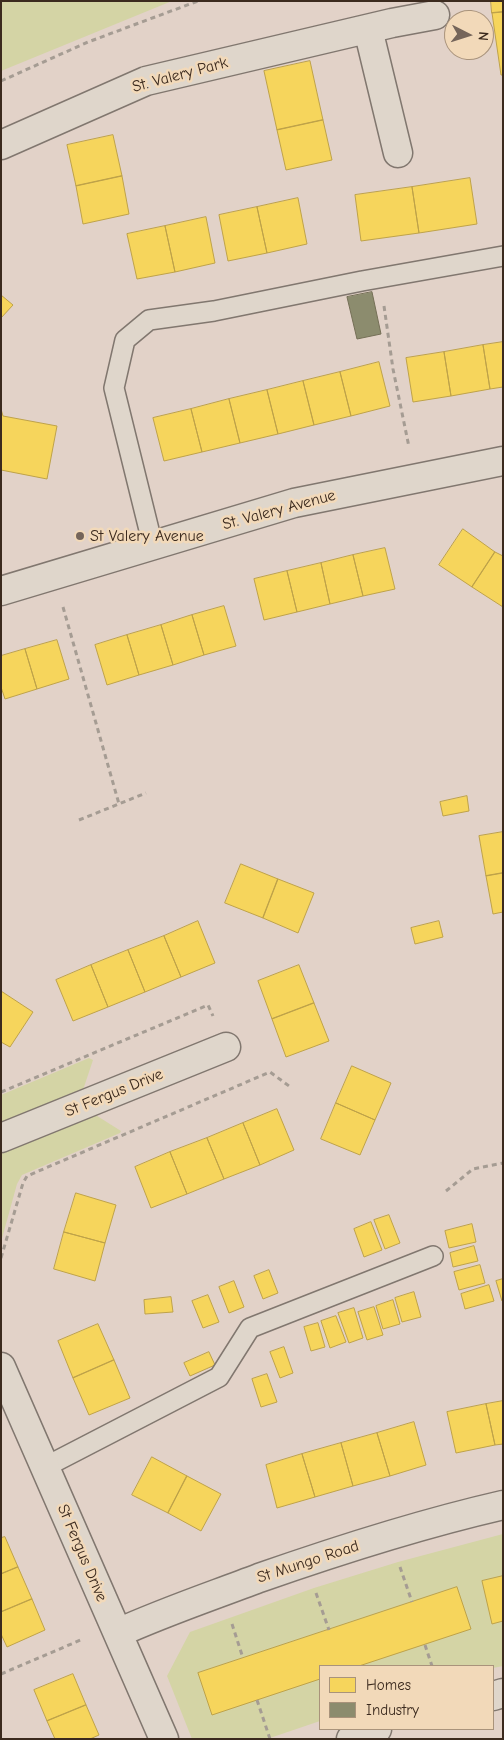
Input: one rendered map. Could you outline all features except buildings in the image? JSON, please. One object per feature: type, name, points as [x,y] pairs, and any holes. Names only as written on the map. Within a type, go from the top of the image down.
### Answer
[{"type":"street","name":"St. Valery Park","points":[[1,145],[146,81],[434,15]]},
{"type":"street","points":[[368,29],[398,153]]},
{"type":"street","name":"St. Valery Avenue","points":[[1,591],[294,503],[503,461]]},
{"type":"street","name":"St Fergus Drive","points":[[1,1138],[226,1047]]},
{"type":"street","name":"St Fergus Drive","points":[[1,1367],[164,1739]]},
{"type":"street","name":"St Mungo Road","points":[[116,1630],[306,1562],[449,1518],[503,1505]]},
{"type":"street","points":[[350,1739],[374,1730]]},
{"type":"lane","points":[[153,546],[114,388],[125,340],[149,320],[214,311],[503,256]]},
{"type":"lane","points":[[45,1467],[219,1377],[250,1328],[432,1256]]},
{"type":"path","points":[[1,80],[88,42],[198,1]]},
{"type":"path","points":[[380,278],[393,369],[415,479]]},
{"type":"path","points":[[54,575],[120,804]]},
{"type":"path","points":[[79,820],[146,793]]},
{"type":"path","points":[[1,1258],[23,1183],[28,1176],[270,1072],[289,1086]]},
{"type":"path","points":[[446,1191],[473,1169],[503,1163]]},
{"type":"path","points":[[1,1674],[116,1630]]},
{"type":"path","points":[[424,1645],[432,1665]]},
{"type":"path","points":[[257,1700],[270,1739]]},
{"type":"green space","points":[[1,1],[172,1],[1,71]]},
{"type":"green space","points":[[89,1058],[93,1060],[83,1090],[1,1124],[1,1095]]},
{"type":"green space","points":[[94,1114],[121,1131],[120,1133],[22,1175],[17,1184],[1,1242],[1,1154]]},
{"type":"green space","points":[[503,1534],[503,1666],[494,1668],[494,1665],[319,1665],[319,1721],[267,1739],[192,1739],[167,1676],[190,1632],[314,1588],[398,1562]]},
{"type":"place","name":"St Valery Avenue","points":[[80,536]]}]
